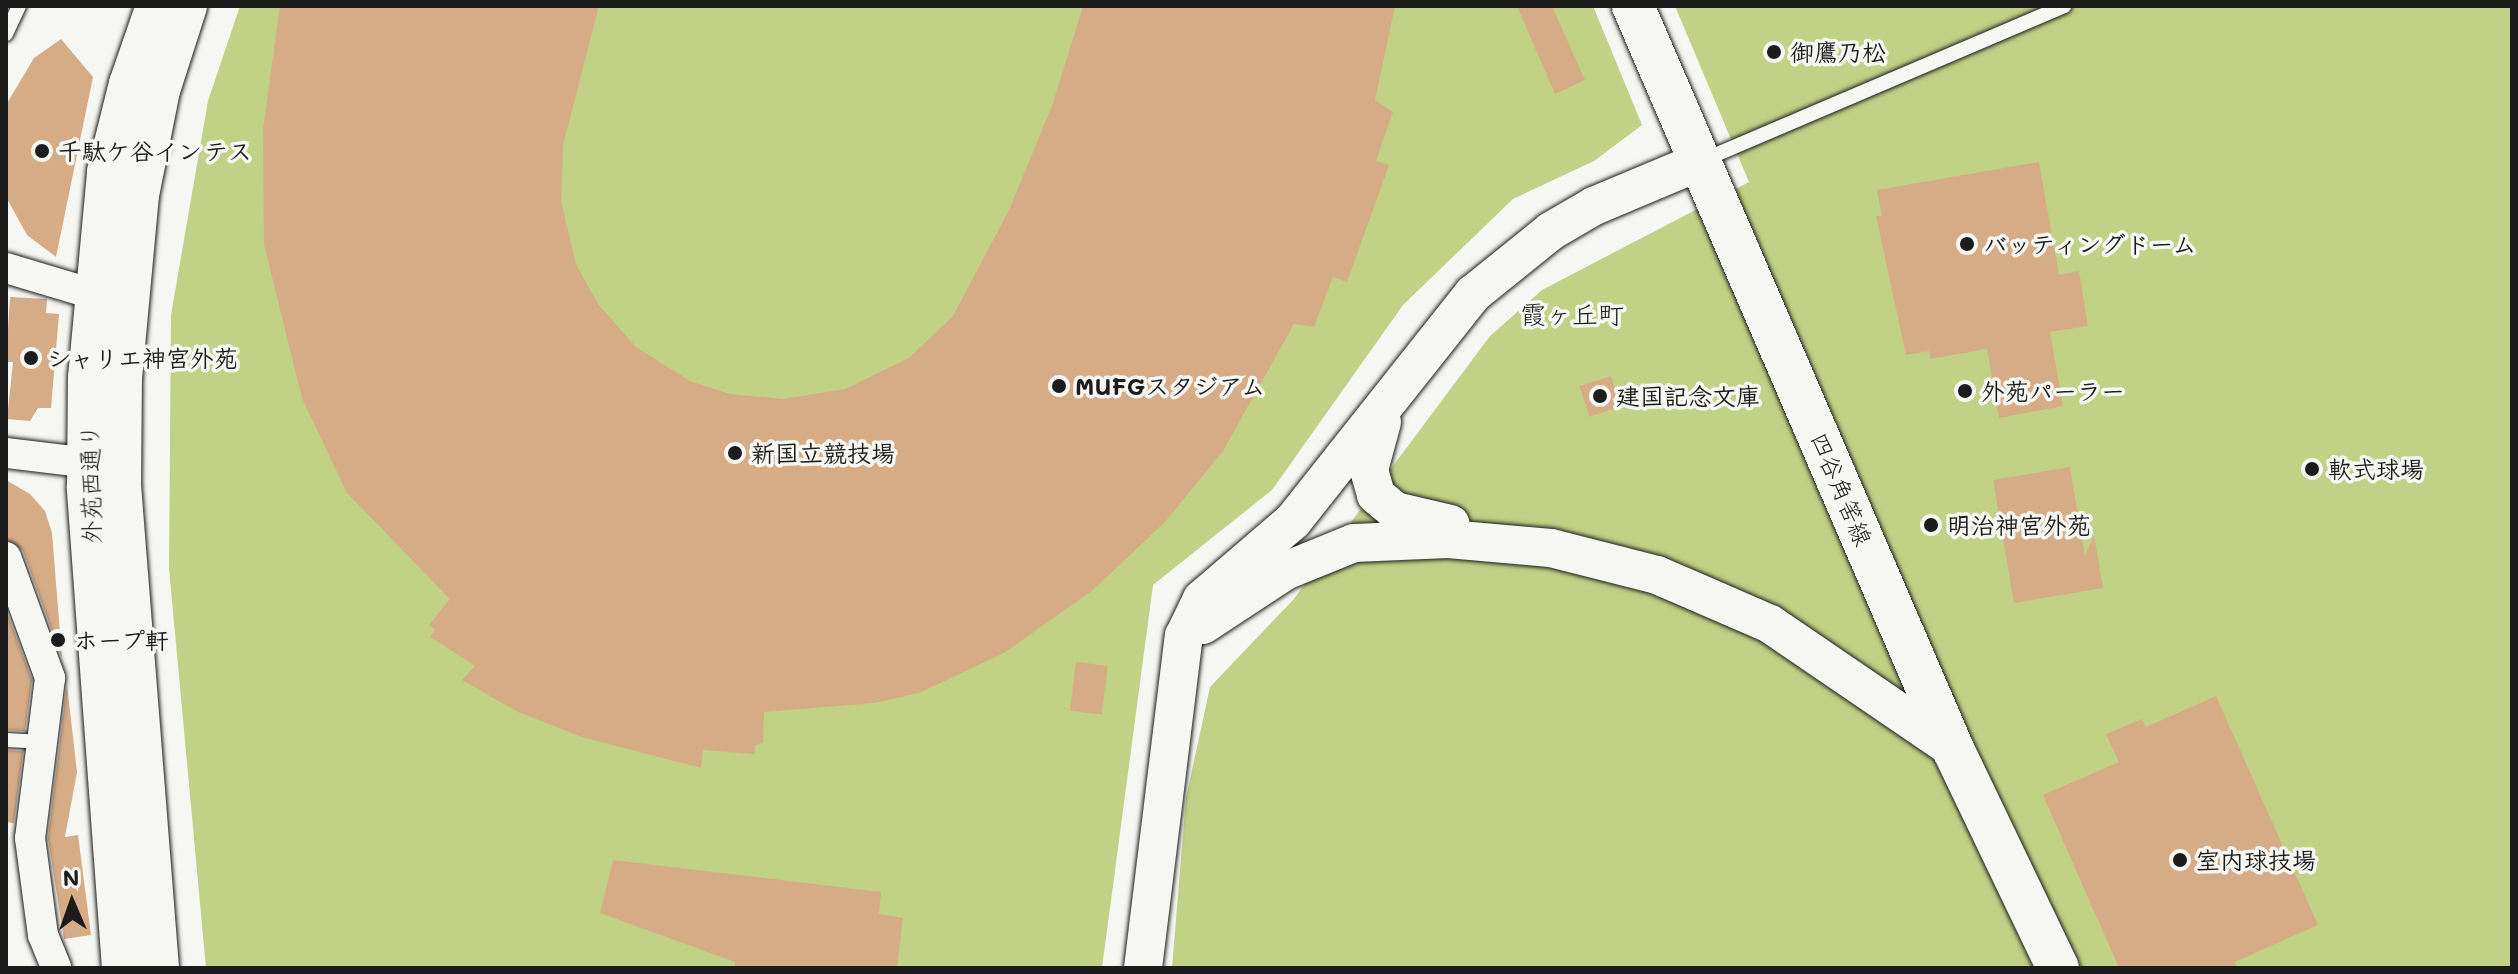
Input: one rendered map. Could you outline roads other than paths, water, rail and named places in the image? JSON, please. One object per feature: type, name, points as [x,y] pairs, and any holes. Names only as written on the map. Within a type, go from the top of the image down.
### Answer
[{"type":"main road","name":"四谷角筈線","points":[[1633,6],[1953,749],[2058,968]]},
{"type":"main road","name":"外苑西通り","points":[[123,968],[104,465],[93,294],[108,172],[172,8]]},
{"type":"main road","name":"外苑西通り","points":[[158,968],[104,465],[121,378],[138,195],[172,8]]},
{"type":"street","points":[[1143,968],[1184,636],[1202,599],[1293,521],[1473,294],[1507,263],[1594,206],[1701,161]]},
{"type":"street","points":[[10,277],[93,294]]},
{"type":"street","points":[[1390,401],[1369,470],[1371,484],[1384,503],[1408,516],[1657,575],[1770,624],[1953,749]]},
{"type":"street","points":[[6,453],[104,465]]},
{"type":"street","points":[[1184,636],[1285,571],[1354,543],[1448,539],[1551,548]]},
{"type":"street","points":[[6,557],[50,678],[30,838],[43,935],[56,968]]},
{"type":"lane","points":[[6,34],[19,6]]},
{"type":"lane","points":[[1701,161],[2064,6]]},
{"type":"lane","points":[[6,740],[42,742]]},
{"type":"place","name":"御鷹乃松","points":[[1774,52]]},
{"type":"place","name":"千駄ケ谷インテス","points":[[42,151]]},
{"type":"place","name":"バッティングドーム","points":[[1967,244]]},
{"type":"place","name":"シャリエ神宮外苑","points":[[31,358]]},
{"type":"place","name":"MUFGスタジアム","points":[[1059,386]]},
{"type":"place","name":"外苑パーラー","points":[[1965,391]]},
{"type":"place","name":"建国記念文庫","points":[[1600,396]]},
{"type":"place","name":"新国立競技場","points":[[735,453]]},
{"type":"place","name":"軟式球場","points":[[2312,469]]},
{"type":"place","name":"明治神宮外苑","points":[[1931,525]]},
{"type":"place","name":"ホープ軒","points":[[58,640]]},
{"type":"place","name":"室内球技場","points":[[2180,860]]},
{"type":"district","name":"霞ヶ丘町","points":[[1572,315]]}]
